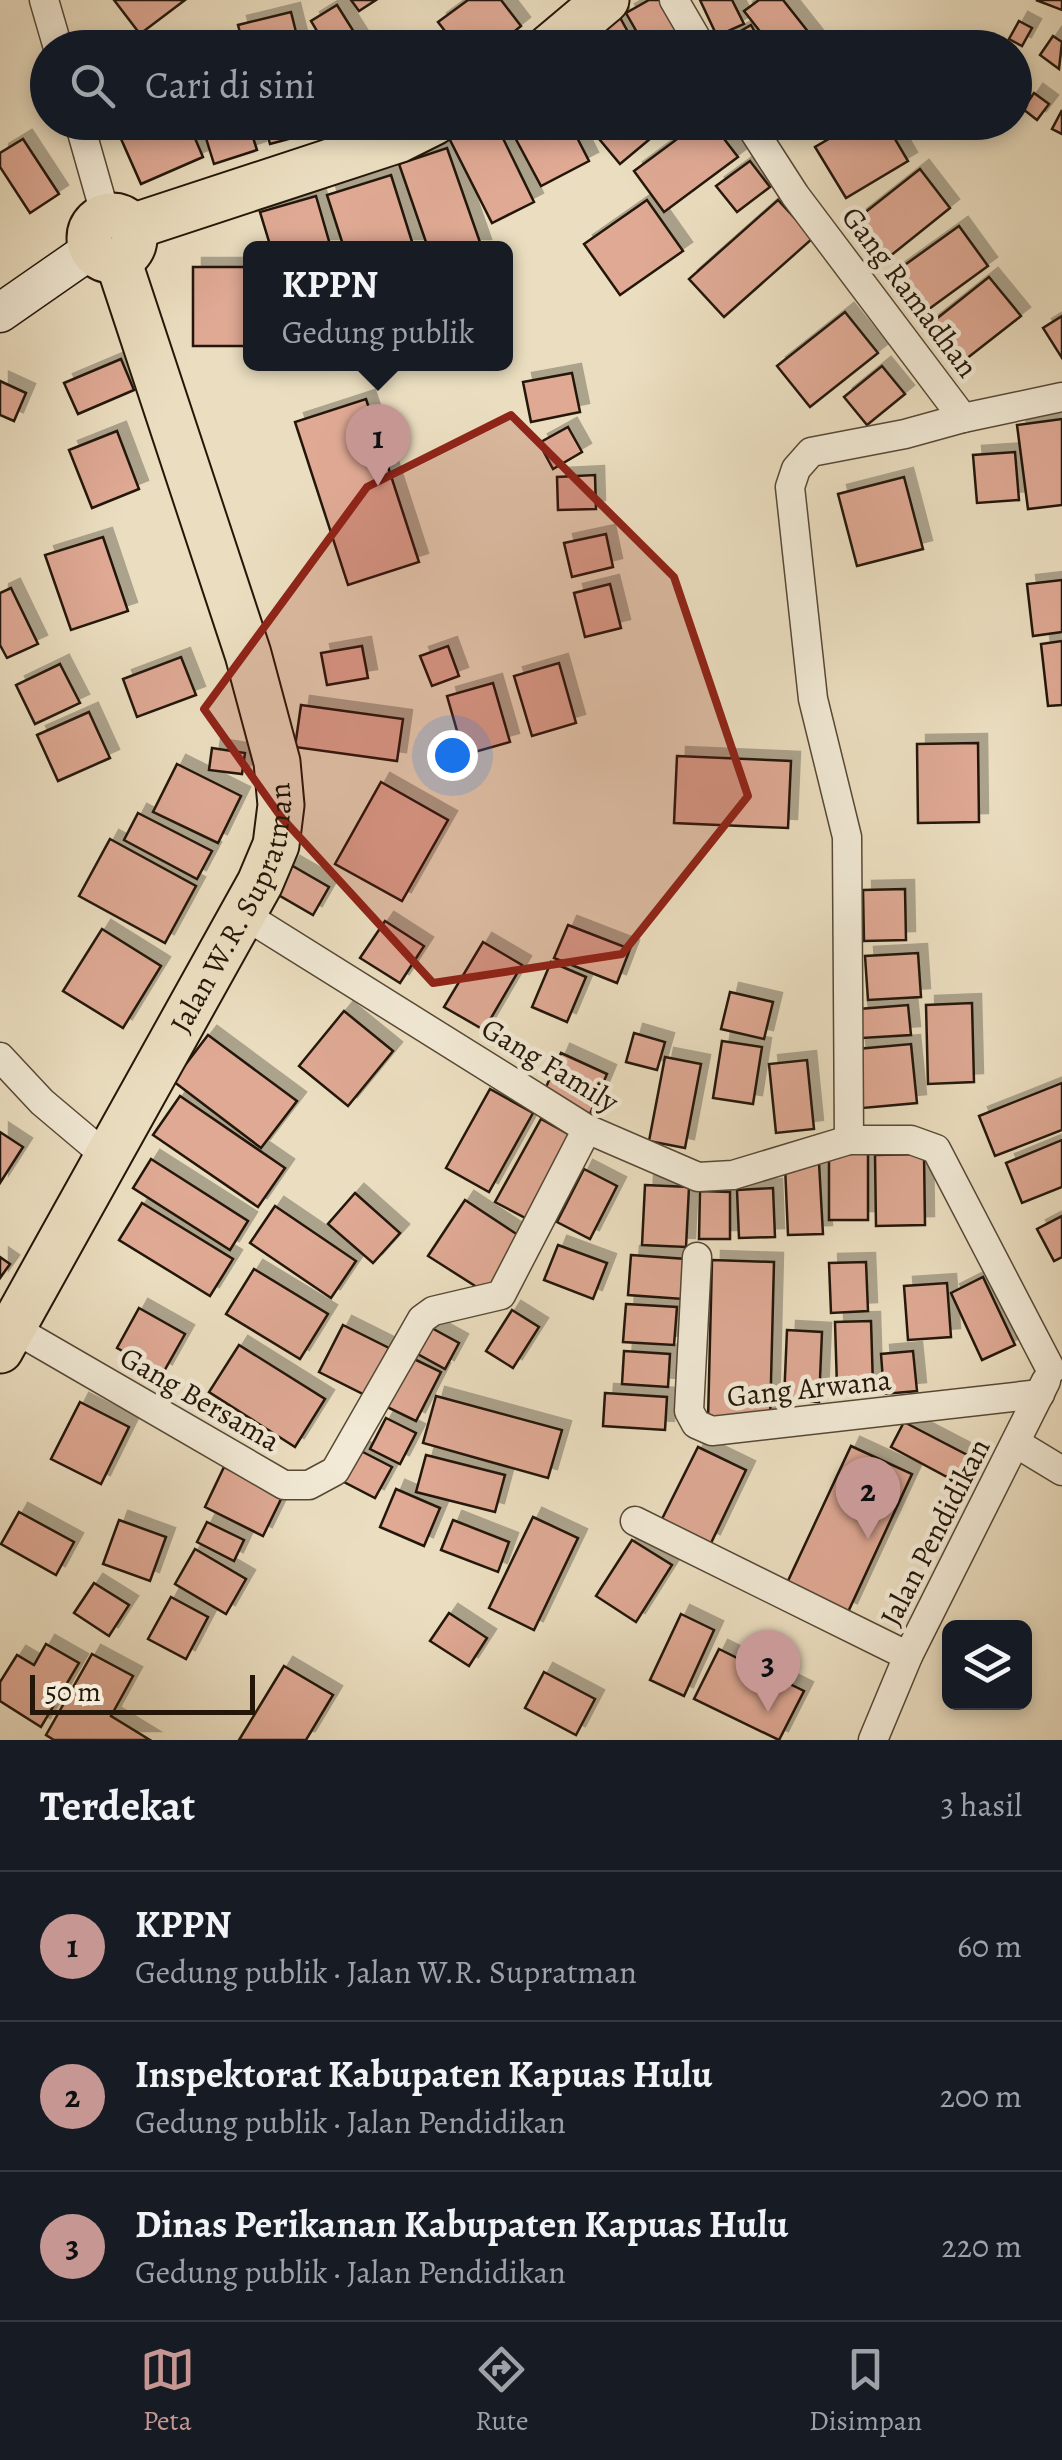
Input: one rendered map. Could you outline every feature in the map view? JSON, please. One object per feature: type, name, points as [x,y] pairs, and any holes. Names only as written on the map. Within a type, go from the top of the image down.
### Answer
[{"type":"highway","points":[[570,30],[606,0]]},
{"type":"highway","points":[[112,238],[397,140]]},
{"type":"highway","name":"Jalan W.R. Supratman","points":[[6,1339],[243,914],[276,845],[281,805],[277,762],[248,654],[112,238]]},
{"type":"main road","points":[[0,313],[112,238]]},
{"type":"street","points":[[44,0],[53,30]]},
{"type":"street","points":[[674,0],[692,30]]},
{"type":"street","points":[[84,140],[112,238]]},
{"type":"street","name":"Gang Ramadhan","points":[[760,140],[796,195],[963,418],[1062,396]]},
{"type":"street","points":[[849,1140],[847,837],[814,699],[790,487],[796,468],[811,452],[906,434],[963,418]]},
{"type":"street","name":"Gang Family","points":[[243,914],[587,1129],[698,1177],[718,1178],[849,1140],[911,1140],[936,1149],[1051,1374]]},
{"type":"street","points":[[0,1057],[42,1102],[106,1156]]},
{"type":"street","name":"Gang Bersama","points":[[6,1339],[284,1485],[309,1485],[336,1471],[422,1319],[433,1310],[501,1295],[587,1129]]},
{"type":"street","name":"Gang Arwana","points":[[697,1257],[689,1412],[696,1424],[712,1432],[1051,1374]]},
{"type":"street","name":"Jalan Pendidikan","points":[[872,1740],[908,1656],[1051,1374]]},
{"type":"street","points":[[1016,1444],[1062,1471]]},
{"type":"street","points":[[634,1521],[908,1656]]},
{"type":"highlighted area","points":[[511,415],[674,577],[748,796],[622,954],[433,983],[281,817],[204,709],[367,487]]},
{"type":"building","points":[[114,0],[185,0],[145,30],[137,30]]},
{"type":"building","points":[[351,0],[376,0],[359,11]]},
{"type":"building","points":[[468,0],[501,0],[521,26],[516,30],[444,30],[438,22]]},
{"type":"building","points":[[649,0],[668,0],[684,30],[636,30],[626,13]]},
{"type":"building","points":[[700,0],[732,0],[744,24],[730,30],[714,30]]},
{"type":"building","points":[[759,0],[783,0],[807,30],[759,30],[744,11]]},
{"type":"building","points":[[1036,0],[1062,0],[1062,10]]},
{"type":"building","points":[[337,5],[353,30],[316,30],[311,21]]},
{"type":"building","points":[[291,12],[296,30],[239,30],[238,25]]},
{"type":"building","points":[[618,14],[627,30],[603,30],[600,24]]},
{"type":"building","points":[[1019,21],[1032,28],[1031,30],[1014,30]]},
{"type":"building","points":[[1053,36],[1062,42],[1059,69],[1040,55]]},
{"type":"building","points":[[1034,93],[1049,104],[1037,120],[1032,116]]},
{"type":"building","points":[[1062,110],[1062,134],[1052,129]]},
{"type":"building","points":[[23,139],[59,194],[30,213],[0,167],[0,153]]},
{"type":"building","points":[[122,140],[196,140],[203,157],[141,184]]},
{"type":"building","points":[[207,140],[254,140],[257,150],[214,164]]},
{"type":"building","points":[[450,140],[504,140],[534,202],[492,223]]},
{"type":"building","points":[[516,140],[578,140],[589,161],[541,186]]},
{"type":"building","points":[[600,140],[649,140],[620,164]]},
{"type":"building","points":[[676,140],[725,140],[738,157],[664,212],[634,171]]},
{"type":"building","points":[[827,140],[896,140],[908,161],[846,198],[815,147]]},
{"type":"building","points":[[447,148],[480,241],[426,241],[399,164]]},
{"type":"building","points":[[750,161],[770,187],[737,212],[716,186]]},
{"type":"building","points":[[920,169],[950,208],[889,257],[858,218]]},
{"type":"building","points":[[391,175],[412,241],[342,241],[327,195]]},
{"type":"building","points":[[316,196],[329,241],[269,241],[260,212]]},
{"type":"building","points":[[647,200],[683,251],[620,295],[584,244]]},
{"type":"building","points":[[778,200],[813,238],[724,317],[689,279]]},
{"type":"building","points":[[959,226],[988,266],[918,317],[888,277]]},
{"type":"building","points":[[193,267],[243,267],[243,346],[193,346]]},
{"type":"building","points":[[989,277],[1021,316],[961,363],[930,324]]},
{"type":"building","points":[[845,312],[878,353],[810,407],[777,366]]},
{"type":"building","points":[[1062,316],[1062,358],[1043,328]]},
{"type":"building","points":[[121,359],[134,390],[78,414],[64,383]]},
{"type":"building","points":[[882,366],[905,394],[867,425],[844,397]]},
{"type":"building","points":[[572,373],[580,412],[531,422],[523,382]]},
{"type":"building","points":[[0,381],[26,393],[14,421],[0,415]]},
{"type":"building","points":[[366,399],[419,562],[348,585],[295,422]]},
{"type":"building","points":[[1062,419],[1062,505],[1028,509],[1017,425]]},
{"type":"building","points":[[568,427],[582,452],[553,469],[539,443]]},
{"type":"building","points":[[117,431],[139,489],[92,508],[69,450]]},
{"type":"building","points":[[1015,452],[1019,500],[977,503],[973,455]]},
{"type":"building","points":[[595,475],[596,509],[558,510],[557,477]]},
{"type":"building","points":[[904,477],[923,549],[857,566],[838,494]]},
{"type":"building","points":[[606,534],[613,567],[572,577],[564,543]]},
{"type":"building","points":[[103,537],[128,611],[71,630],[45,555]]},
{"type":"building","points":[[1062,580],[1062,632],[1033,636],[1027,584]]},
{"type":"building","points":[[610,584],[621,628],[585,637],[574,593]]},
{"type":"building","points":[[11,588],[38,644],[7,658],[0,645],[0,593]]},
{"type":"building","points":[[1062,641],[1062,705],[1048,706],[1041,644]]},
{"type":"building","points":[[362,646],[368,678],[327,685],[321,653]]},
{"type":"building","points":[[448,646],[459,676],[432,686],[420,656]]},
{"type":"building","points":[[181,657],[196,695],[137,717],[123,679]]},
{"type":"building","points":[[559,663],[576,723],[532,736],[514,676]]},
{"type":"building","points":[[60,664],[80,703],[35,724],[16,685]]},
{"type":"building","points":[[493,683],[510,742],[464,755],[447,696]]},
{"type":"building","points":[[301,705],[403,719],[397,761],[295,747]]},
{"type":"building","points":[[89,712],[110,758],[58,781],[37,735]]},
{"type":"building","points":[[978,743],[979,822],[918,823],[917,744]]},
{"type":"building","points":[[212,748],[245,753],[242,774],[209,770]]},
{"type":"building","points":[[677,756],[791,761],[788,828],[674,823]]},
{"type":"building","points":[[177,764],[241,796],[218,843],[153,812]]},
{"type":"building","points":[[381,782],[448,820],[402,901],[335,864]]},
{"type":"building","points":[[138,813],[212,851],[197,879],[124,840]]},
{"type":"building","points":[[110,839],[196,886],[165,943],[79,896]]},
{"type":"building","points":[[291,865],[329,887],[313,915],[275,893]]},
{"type":"building","points":[[905,889],[906,940],[864,941],[863,890]]},
{"type":"building","points":[[385,921],[424,946],[400,983],[360,958]]},
{"type":"building","points":[[568,925],[630,949],[617,983],[554,958]]},
{"type":"building","points":[[102,929],[161,966],[123,1028],[63,991]]},
{"type":"building","points":[[483,942],[522,965],[484,1030],[444,1007]]},
{"type":"building","points":[[918,953],[921,997],[868,1000],[865,956]]},
{"type":"building","points":[[551,962],[586,977],[567,1022],[532,1007]]},
{"type":"building","points":[[730,992],[773,1002],[764,1039],[721,1029]]},
{"type":"building","points":[[972,1003],[974,1082],[928,1084],[926,1005]]},
{"type":"building","points":[[908,1005],[911,1035],[862,1038],[859,1009]]},
{"type":"building","points":[[344,1011],[393,1051],[348,1106],[299,1066]]},
{"type":"building","points":[[634,1033],[665,1042],[657,1070],[626,1062]]},
{"type":"building","points":[[208,1035],[297,1101],[261,1148],[173,1081]]},
{"type":"building","points":[[722,1041],[762,1047],[753,1104],[713,1098]]},
{"type":"building","points":[[911,1044],[917,1103],[863,1108],[857,1049]]},
{"type":"building","points":[[561,1053],[607,1074],[590,1114],[543,1094]]},
{"type":"building","points":[[665,1057],[701,1064],[685,1148],[649,1141]]},
{"type":"building","points":[[807,1060],[814,1129],[776,1133],[769,1064]]},
{"type":"building","points":[[1062,1083],[1062,1130],[995,1156],[979,1116]]},
{"type":"building","points":[[490,1089],[533,1113],[489,1192],[446,1168]]},
{"type":"building","points":[[180,1096],[285,1168],[258,1207],[153,1135]]},
{"type":"building","points":[[541,1119],[579,1140],[533,1222],[495,1202]]},
{"type":"building","points":[[0,1132],[23,1147],[0,1183]]},
{"type":"building","points":[[1062,1140],[1062,1187],[1022,1203],[1006,1163]]},
{"type":"building","points":[[829,1153],[868,1153],[868,1220],[829,1220]]},
{"type":"building","points":[[924,1154],[925,1225],[876,1226],[875,1155]]},
{"type":"building","points":[[151,1159],[248,1221],[230,1250],[133,1188]]},
{"type":"building","points":[[819,1163],[823,1234],[788,1235],[785,1165]]},
{"type":"building","points":[[584,1169],[617,1186],[590,1239],[557,1222]]},
{"type":"building","points":[[645,1185],[689,1187],[686,1247],[642,1245]]},
{"type":"building","points":[[773,1188],[775,1237],[739,1238],[737,1190]]},
{"type":"building","points":[[700,1191],[730,1192],[730,1239],[699,1239]]},
{"type":"building","points":[[355,1193],[400,1233],[373,1263],[328,1224]]},
{"type":"building","points":[[465,1200],[527,1241],[491,1296],[428,1256]]},
{"type":"building","points":[[142,1203],[233,1259],[210,1296],[119,1240]]},
{"type":"building","points":[[275,1206],[356,1261],[331,1298],[250,1243]]},
{"type":"building","points":[[1062,1216],[1062,1257],[1054,1261],[1037,1229]]},
{"type":"building","points":[[558,1245],[607,1263],[593,1299],[544,1280]]},
{"type":"building","points":[[631,1255],[686,1259],[683,1299],[628,1295]]},
{"type":"building","points":[[0,1257],[10,1264],[0,1278]]},
{"type":"building","points":[[712,1260],[774,1262],[770,1421],[708,1420]]},
{"type":"building","points":[[866,1262],[868,1311],[831,1313],[829,1263]]},
{"type":"building","points":[[254,1269],[328,1314],[300,1359],[226,1314]]},
{"type":"building","points":[[983,1277],[1015,1345],[982,1360],[951,1293]]},
{"type":"building","points":[[947,1283],[951,1337],[908,1340],[904,1286]]},
{"type":"building","points":[[626,1304],[677,1307],[674,1345],[623,1342]]},
{"type":"building","points":[[139,1308],[185,1334],[163,1373],[117,1348]]},
{"type":"building","points":[[512,1310],[539,1327],[513,1368],[486,1351]]},
{"type":"building","points":[[871,1321],[873,1386],[837,1387],[835,1322]]},
{"type":"building","points":[[343,1325],[389,1348],[365,1395],[319,1372]]},
{"type":"building","points":[[428,1326],[459,1343],[445,1369],[414,1352]]},
{"type":"building","points":[[787,1330],[822,1332],[819,1402],[784,1400]]},
{"type":"building","points":[[239,1345],[325,1399],[295,1447],[209,1392]]},
{"type":"building","points":[[624,1351],[670,1354],[668,1387],[622,1384]]},
{"type":"building","points":[[913,1351],[917,1391],[884,1394],[881,1354]]},
{"type":"building","points":[[410,1357],[441,1372],[416,1421],[385,1406]]},
{"type":"building","points":[[605,1393],[667,1397],[665,1430],[603,1426]]},
{"type":"building","points":[[436,1396],[562,1430],[548,1478],[423,1443]]},
{"type":"building","points":[[80,1402],[129,1427],[101,1484],[51,1459]]},
{"type":"building","points":[[386,1418],[416,1433],[400,1464],[370,1449]]},
{"type":"building","points":[[904,1422],[975,1459],[962,1485],[891,1447]]},
{"type":"building","points":[[851,1446],[912,1474],[848,1612],[787,1583]]},
{"type":"building","points":[[698,1447],[746,1470],[711,1543],[662,1519]]},
{"type":"building","points":[[359,1450],[392,1467],[375,1498],[342,1481]]},
{"type":"building","points":[[426,1455],[505,1475],[495,1512],[416,1492]]},
{"type":"building","points":[[224,1467],[283,1495],[263,1536],[205,1507]]},
{"type":"building","points":[[396,1489],[440,1508],[424,1546],[380,1527]]},
{"type":"building","points":[[19,1512],[74,1542],[56,1575],[1,1544]]},
{"type":"building","points":[[533,1517],[578,1538],[534,1630],[489,1608]]},
{"type":"building","points":[[119,1520],[166,1537],[150,1581],[103,1564]]},
{"type":"building","points":[[453,1520],[509,1542],[498,1572],[441,1550]]},
{"type":"building","points":[[207,1522],[244,1540],[234,1561],[197,1542]]},
{"type":"building","points":[[632,1540],[672,1565],[636,1622],[596,1596]]},
{"type":"building","points":[[195,1549],[246,1579],[226,1614],[175,1584]]},
{"type":"building","points":[[94,1583],[129,1605],[109,1636],[74,1613]]},
{"type":"building","points":[[171,1597],[208,1617],[186,1659],[148,1639]]},
{"type":"building","points":[[449,1613],[487,1638],[469,1666],[430,1641]]},
{"type":"building","points":[[681,1614],[714,1630],[684,1696],[650,1680]]},
{"type":"building","points":[[46,1644],[79,1663],[41,1727],[0,1701],[0,1682],[17,1655],[34,1665]]},
{"type":"building","points":[[719,1649],[804,1691],[779,1740],[694,1699]]},
{"type":"building","points":[[92,1654],[133,1676],[111,1716],[150,1740],[54,1740],[46,1735]]},
{"type":"building","points":[[284,1666],[333,1695],[306,1740],[239,1740]]},
{"type":"building","points":[[544,1672],[595,1699],[576,1735],[525,1708]]},
{"type":"place","name":"KPPN","points":[[378,486]]},
{"type":"place","name":"Inspektorat Kabupaten Kapuas Hulu","points":[[868,1539]]},
{"type":"place","name":"Dinas Perikanan Kabupaten Kapuas Hulu","points":[[768,1712]]}]
